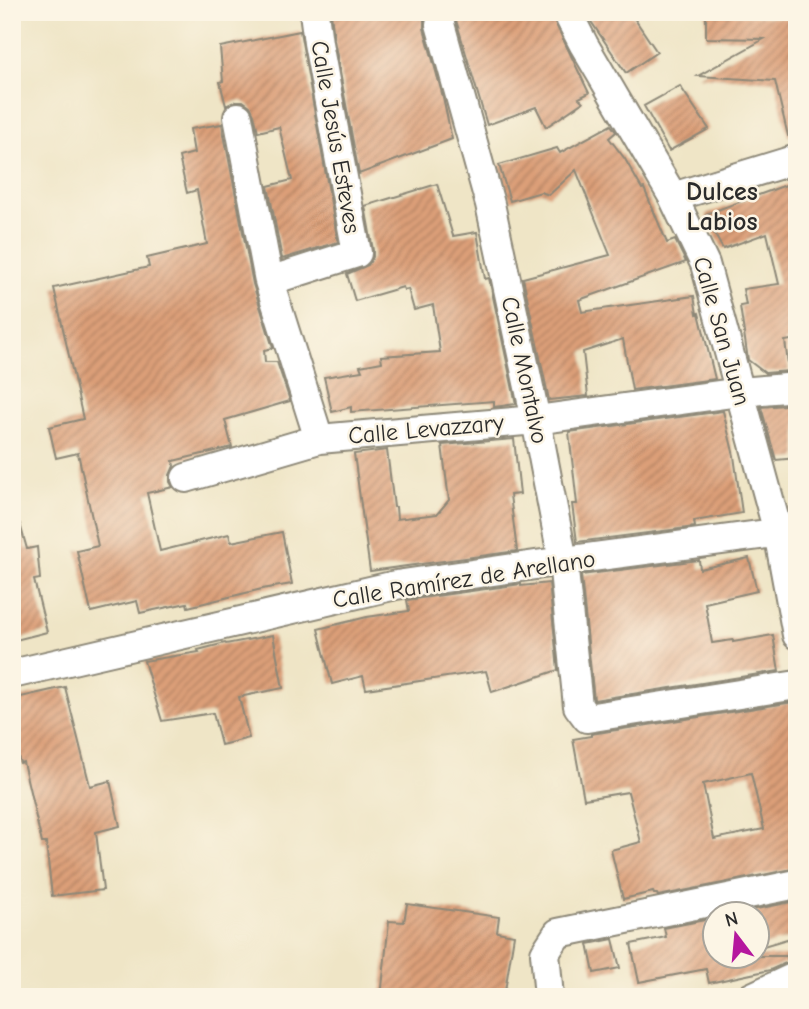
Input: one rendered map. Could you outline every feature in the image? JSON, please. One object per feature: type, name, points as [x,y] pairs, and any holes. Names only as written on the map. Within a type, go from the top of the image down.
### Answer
[{"type":"street","name":"Calle Jesús Esteves","points":[[269,281],[357,253],[314,12]]},
{"type":"street","name":"Calle San Juan","points":[[570,12],[570,18],[584,45],[673,197],[705,264],[740,392],[788,531],[797,635]]},
{"type":"street","name":"Calle Montalvo","points":[[440,24],[490,204],[536,419],[563,561],[579,706],[587,718],[797,685]]},
{"type":"street","points":[[238,117],[269,281],[318,439]]},
{"type":"street","points":[[673,197],[797,159]]},
{"type":"street","name":"Calle Levazzary","points":[[186,478],[318,439],[536,419],[797,387]]},
{"type":"street","name":"Calle Ramírez de Arellano","points":[[12,674],[396,585],[788,531]]},
{"type":"street","points":[[549,997],[545,953],[558,933],[797,884]]},
{"type":"street","points":[[752,997],[797,976]]},
{"type":"building","points":[[331,12],[428,12],[424,19],[424,28],[452,139],[359,174]]},
{"type":"building","points":[[452,12],[550,12],[589,93],[579,98],[583,102],[546,127],[536,107],[487,125]]},
{"type":"building","points":[[587,12],[630,12],[657,52],[626,73]]},
{"type":"building","points":[[706,12],[797,19],[797,135],[788,136],[775,81],[698,76],[764,39],[706,38]]},
{"type":"building","points":[[300,31],[338,242],[282,259],[268,186],[292,180],[279,127],[258,132],[250,106],[243,101],[236,101],[226,106],[220,82],[223,81],[220,47]]},
{"type":"building","points":[[680,86],[709,129],[669,151],[644,106]]},
{"type":"building","points":[[222,124],[253,284],[273,348],[264,350],[265,362],[277,362],[290,401],[225,420],[232,447],[173,461],[170,482],[173,487],[147,493],[160,551],[229,534],[231,542],[282,532],[292,584],[188,607],[187,603],[140,613],[137,601],[91,612],[77,551],[98,546],[78,453],[56,458],[49,427],[83,419],[54,288],[149,267],[147,258],[207,244],[197,190],[187,193],[179,157],[194,153],[190,129]]},
{"type":"building","points":[[611,125],[616,132],[609,138],[642,189],[644,188],[667,243],[675,240],[686,262],[579,300],[582,312],[694,296],[715,379],[632,390],[623,339],[583,352],[588,396],[549,400],[523,278],[610,255],[576,170],[549,195],[541,192],[510,201],[499,165],[557,148],[560,153]]},
{"type":"building","points":[[797,181],[797,339],[785,341],[789,371],[765,373],[748,360],[740,306],[746,305],[743,289],[779,284],[767,233],[723,249],[706,214]]},
{"type":"building","points":[[437,184],[453,236],[477,232],[485,279],[489,278],[516,404],[494,407],[494,401],[351,412],[351,407],[332,412],[324,377],[362,371],[360,366],[382,362],[381,356],[440,352],[433,305],[414,310],[408,289],[404,290],[403,287],[355,301],[347,274],[368,265],[373,257],[365,206]]},
{"type":"building","points":[[797,404],[797,458],[776,460],[761,407]]},
{"type":"building","points":[[723,411],[734,456],[742,513],[694,521],[695,527],[577,542],[572,504],[577,504],[569,432]]},
{"type":"building","points":[[514,439],[520,494],[510,495],[517,551],[370,571],[354,454],[387,450],[397,519],[437,514],[449,500],[442,445]]},
{"type":"building","points":[[20,524],[27,549],[37,547],[40,579],[34,580],[47,632],[12,641],[12,525]]},
{"type":"building","points":[[749,558],[757,591],[705,603],[712,643],[773,635],[779,671],[594,700],[581,575],[699,560],[700,569]]},
{"type":"building","points":[[549,583],[558,670],[492,692],[486,671],[366,689],[363,676],[332,684],[318,629],[367,617],[409,611],[407,600],[521,584]]},
{"type":"building","points":[[273,635],[283,688],[239,697],[249,738],[221,745],[213,713],[162,721],[144,661]]},
{"type":"building","points":[[65,687],[90,786],[110,781],[120,826],[96,832],[103,890],[52,896],[46,843],[42,843],[23,762],[20,763],[12,736],[12,699]]},
{"type":"building","points":[[794,702],[797,715],[797,868],[658,896],[653,892],[623,899],[611,850],[641,842],[628,792],[584,799],[573,739]],"holes":[[[751,773],[764,829],[714,839],[703,784]]]},
{"type":"building","points":[[797,901],[797,936],[770,944],[770,906]]},
{"type":"building","points":[[407,904],[499,917],[497,932],[514,935],[504,997],[381,997],[389,921],[404,922]]},
{"type":"building","points":[[700,921],[701,970],[639,982],[631,944],[666,937],[664,928]]},
{"type":"building","points":[[613,939],[620,968],[594,973],[588,944]]},
{"type":"building","points":[[770,956],[787,956],[788,962],[770,970]]},
{"type":"building","points":[[706,970],[770,970],[709,983]]},
{"type":"district","name":"Dulces Labios","points":[[722,206]]}]
